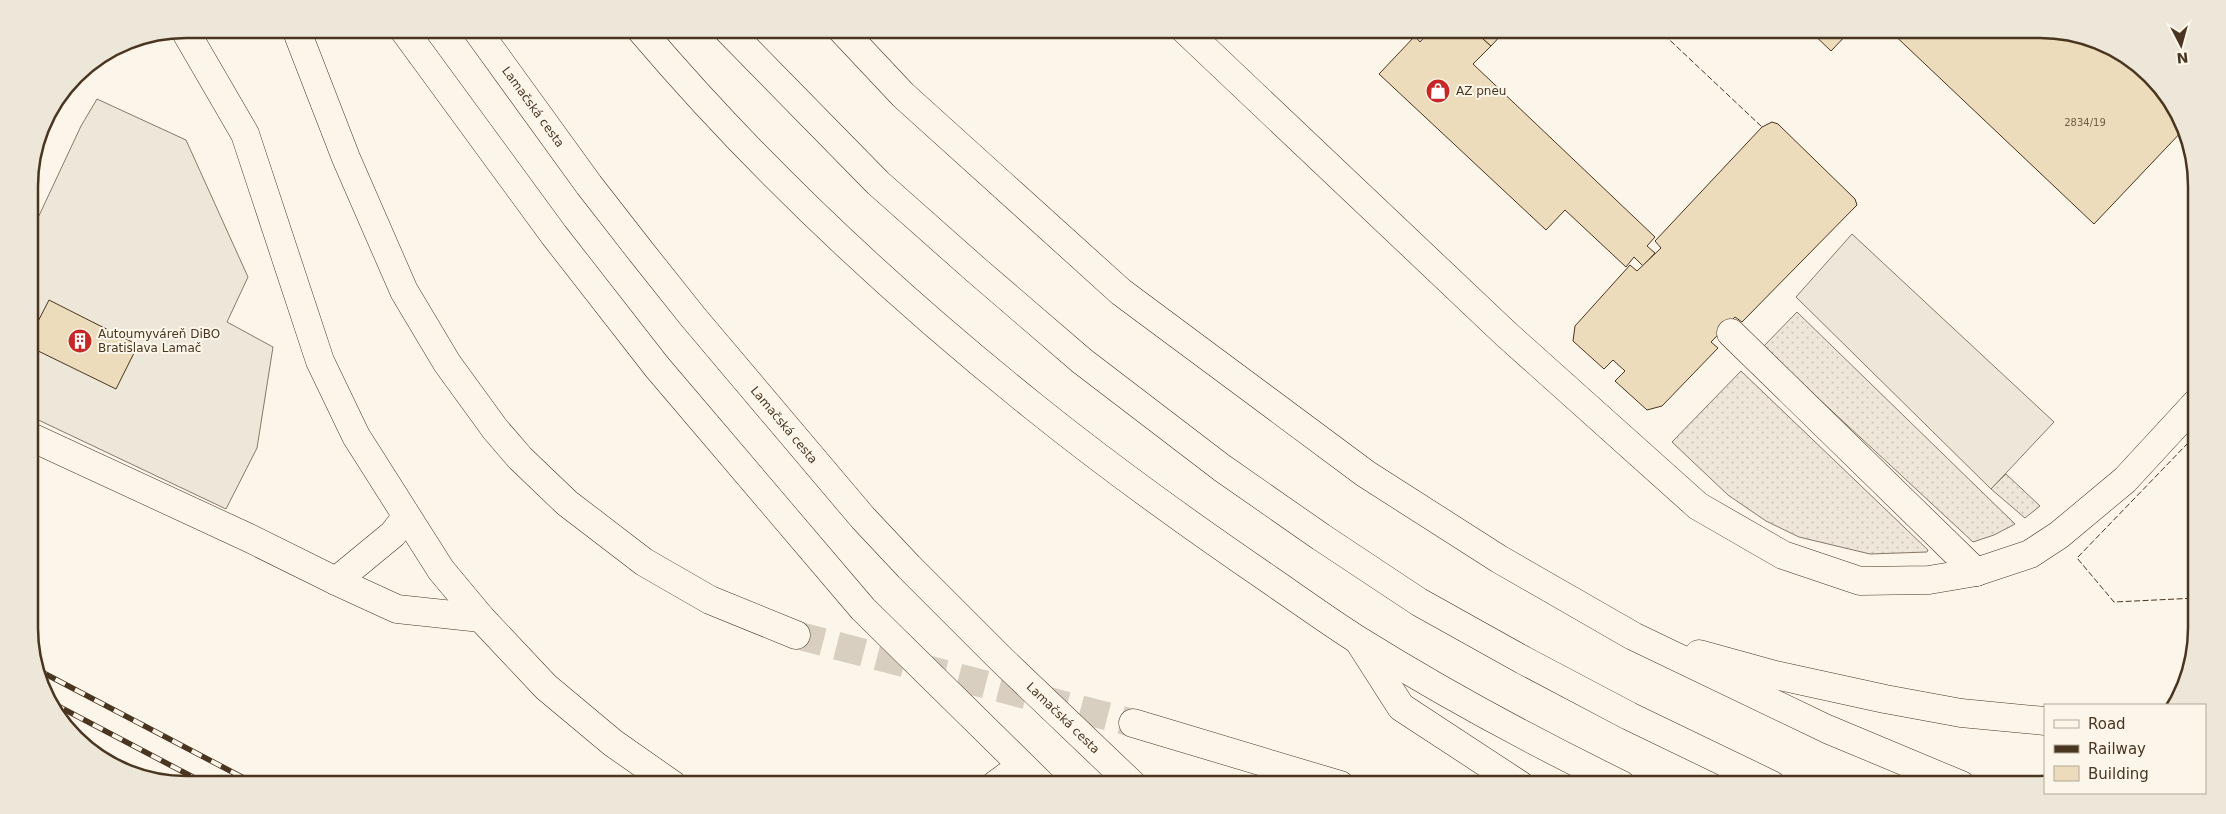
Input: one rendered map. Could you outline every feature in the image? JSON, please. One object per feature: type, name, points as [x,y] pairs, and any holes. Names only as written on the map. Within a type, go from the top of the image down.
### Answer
[{"type":"main road","points":[[189,38],[246,134],[320,360],[356,436],[406,517],[440,570],[481,618],[546,687],[613,743],[660,776]]},
{"type":"main road","points":[[299,38],[346,158],[404,291],[447,363],[495,429],[520,458],[567,503],[644,562],[710,600],[796,635]]},
{"type":"main road","points":[[410,38],[554,236],[657,367],[863,610],[1032,776]]},
{"type":"main road","name":"Lamačská cesta","points":[[483,38],[642,253],[693,317],[863,518],[1000,658],[1124,776]]},
{"type":"main road","points":[[648,38],[682,78],[827,228],[963,350],[1078,443],[1168,511],[1358,640],[1499,721],[1605,776]]},
{"type":"main road","points":[[736,38],[878,183],[975,269],[1082,361],[1222,468],[1419,602],[1629,716],[1753,776]]},
{"type":"main road","points":[[849,38],[902,95],[1122,292],[1366,474],[1499,559],[1632,636],[1827,730],[1939,776]]},
{"type":"main road","points":[[1194,38],[1506,334],[1698,506],[1783,556],[1860,581],[1930,580],[1976,572],[2030,554],[2060,535],[2125,480],[2188,412]]},
{"type":"main road","points":[[1730,332],[1976,572]]},
{"type":"main road","points":[[38,441],[247,537],[397,609],[481,618]]},
{"type":"main road","points":[[336,581],[393,534],[406,517]]},
{"type":"main road","points":[[1632,636],[1775,675],[1885,699],[1961,713],[2044,721]]},
{"type":"main road","points":[[1358,640],[1401,707],[1506,776]]},
{"type":"main road","points":[[1133,723],[1310,776]]},
{"type":"main road","points":[[1007,776],[1020,766]]},
{"type":"shaded area","points":[[97,99],[186,140],[248,277],[227,322],[273,347],[257,448],[226,509],[38,420],[38,218],[81,126]]},
{"type":"shaded area","points":[[1852,234],[2054,422],[1991,489],[1796,297]]},
{"type":"shaded area","points":[[1797,312],[2015,524],[1994,535],[1973,542],[1763,347]]},
{"type":"shaded area","points":[[1741,371],[1928,550],[1927,552],[1870,554],[1799,537],[1766,521],[1728,495],[1672,442]]},
{"type":"shaded area","points":[[2006,474],[2040,506],[2025,518],[1991,489]]},
{"type":"building","points":[[1413,38],[1417,38],[1420,42],[1424,38],[1482,38],[1491,46],[1473,64],[1655,237],[1647,246],[1655,253],[1643,266],[1634,257],[1626,267],[1565,210],[1546,230],[1379,74]]},
{"type":"building","points":[[1482,38],[1499,38],[1491,46]]},
{"type":"building","points":[[1817,38],[1843,38],[1831,51]]},
{"type":"building","points":[[1898,38],[2041,38],[2070,40],[2088,45],[2115,57],[2145,81],[2169,111],[2179,135],[2094,224]]},
{"type":"building","points":[[1772,122],[1778,124],[1855,199],[1857,205],[1742,322],[1735,317],[1711,342],[1718,348],[1662,406],[1647,410],[1615,381],[1625,371],[1613,360],[1604,369],[1573,341],[1575,326],[1630,265],[1637,271],[1661,248],[1655,241],[1762,127]]},
{"type":"building","name":"Autoumyváreň DiBO Bratislava Lamač","points":[[49,300],[138,345],[116,389],[38,351],[38,321]]},
{"type":"tunnel","points":[[796,635],[1133,723]]},
{"type":"railway","points":[[44,673],[240,776]]},
{"type":"railway","points":[[60,707],[191,776]]},
{"type":"fence","points":[[1668,38],[1762,127]]},
{"type":"fence","points":[[2188,443],[2077,558],[2114,602],[2188,598]]},
{"type":"place","name":"AZ pneu","points":[[1438,91]]},
{"type":"place","name":"Autoumyváreň DiBO Bratislava Lamač","points":[[80,341]]}]
